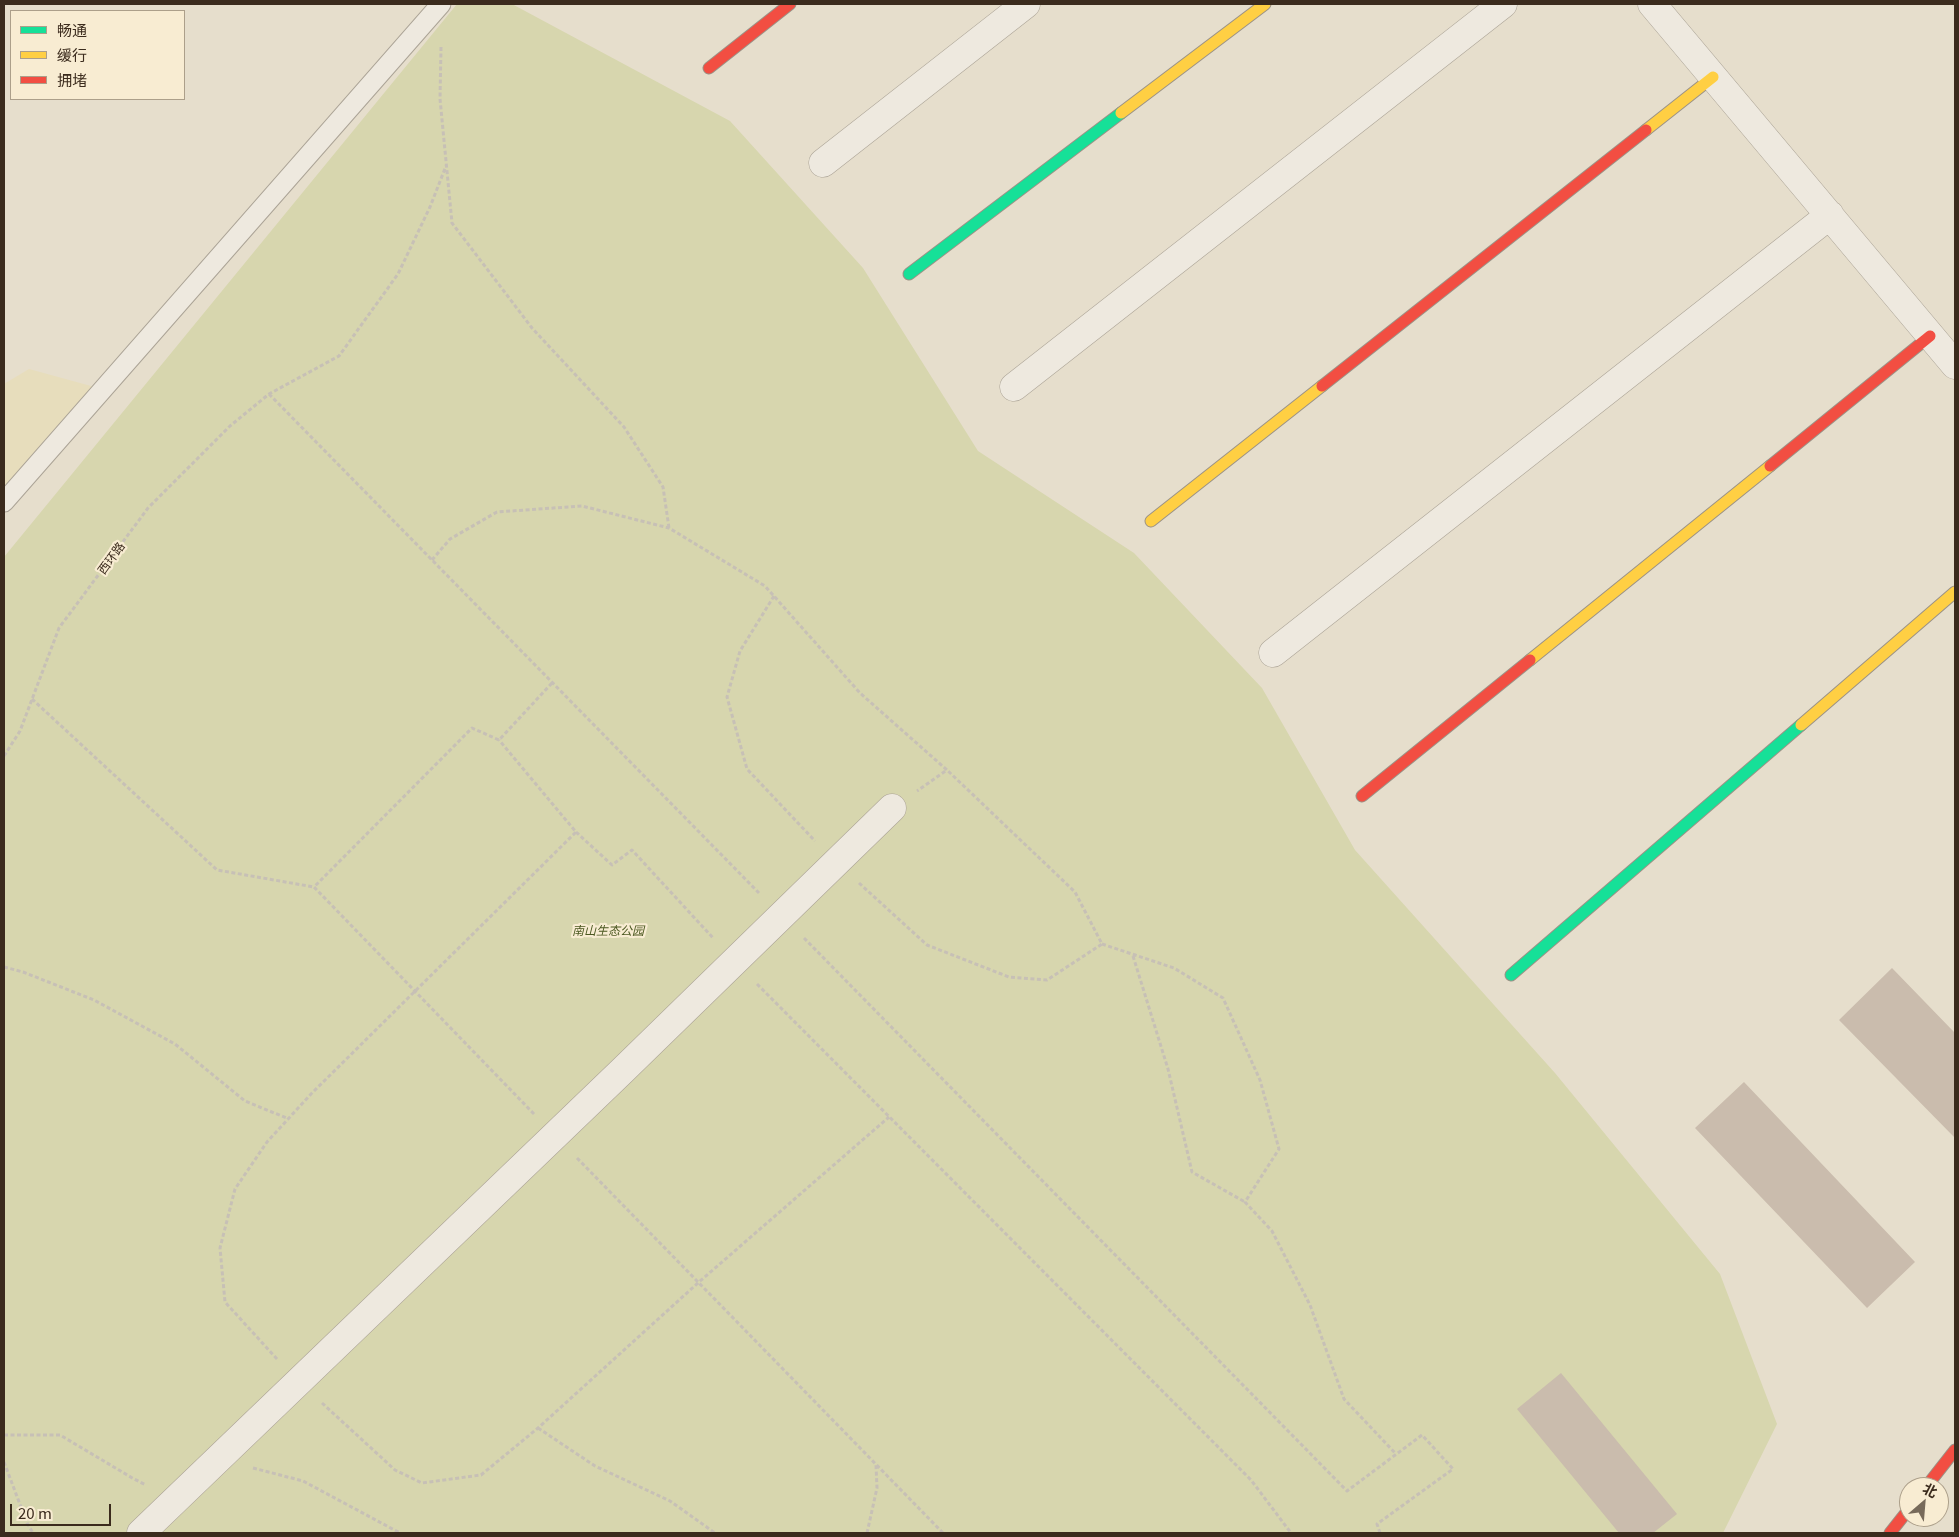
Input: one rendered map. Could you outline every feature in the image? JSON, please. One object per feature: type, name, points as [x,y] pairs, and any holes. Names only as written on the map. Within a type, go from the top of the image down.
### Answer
[{"type":"street","points":[[709,68],[790,4]]},
{"type":"street","points":[[823,163],[1026,4]]},
{"type":"street","points":[[908,274],[1266,4]]},
{"type":"street","points":[[1014,387],[1503,4]]},
{"type":"street","points":[[1652,4],[1955,365]]},
{"type":"street","points":[[1151,521],[1713,77]]},
{"type":"street","points":[[1273,653],[1830,215]]},
{"type":"street","points":[[1362,796],[1930,336]]},
{"type":"street","points":[[1511,975],[1955,592]]},
{"type":"street","points":[[141,1533],[735,962],[892,808]]},
{"type":"street","points":[[1934,1477],[1955,1450]]},
{"type":"street","points":[[1890,1533],[1899,1522]]},
{"type":"lane","points":[[4,502],[441,4]]},
{"type":"path","points":[[441,42],[440,99],[452,223],[532,328],[624,427],[663,487],[669,528]]},
{"type":"path","name":"西环路","points":[[4,756],[20,731],[59,628],[148,508],[230,426],[269,394],[339,356],[398,274],[430,207],[446,166]]},
{"type":"path","points":[[269,394],[1347,1491],[1422,1435],[1453,1469],[1377,1524],[1380,1533]]},
{"type":"path","points":[[432,560],[450,539],[497,512],[582,506],[669,528],[764,586],[860,693],[946,770],[1075,892],[1102,944],[1174,968],[1223,998],[1260,1080],[1279,1149],[1245,1202]]},
{"type":"path","points":[[774,596],[740,651],[727,697],[747,769],[836,864],[927,945],[1009,977],[1047,980],[1102,944]]},
{"type":"path","points":[[32,699],[217,870],[314,887]]},
{"type":"path","points":[[499,740],[576,832],[612,865],[632,850],[735,962],[1251,1480],[1291,1533]]},
{"type":"path","points":[[892,808],[946,770]]},
{"type":"path","points":[[576,832],[332,1073],[267,1142],[235,1189],[220,1248],[225,1302],[298,1382],[395,1470],[422,1483],[481,1475],[538,1428],[698,1282],[889,1117]]},
{"type":"path","points":[[1133,955],[1168,1069],[1192,1172],[1245,1202],[1272,1232],[1306,1297],[1344,1399],[1396,1454]]},
{"type":"path","points":[[4,967],[24,972],[85,997],[175,1044],[245,1101],[289,1119]]},
{"type":"path","points":[[538,1428],[595,1466],[670,1500],[714,1533]]},
{"type":"path","points":[[4,1435],[60,1435],[134,1479],[177,1499]]},
{"type":"path","points":[[218,1460],[303,1481],[400,1533]]},
{"type":"path","points":[[4,1462],[27,1523],[33,1533]]},
{"type":"path","points":[[867,1533],[877,1488],[876,1465]]},
{"type":"shaded area","points":[[29,369],[102,389],[4,502],[4,384]]},
{"type":"green space","name":"南山生态公园","points":[[457,4],[512,4],[730,121],[863,268],[978,451],[1134,553],[1262,688],[1355,850],[1555,1073],[1720,1274],[1777,1424],[1723,1533],[4,1533],[4,557]]},
{"type":"building","points":[[1892,968],[1955,1033],[1955,1138],[1839,1020]]},
{"type":"building","points":[[1744,1082],[1915,1262],[1867,1308],[1695,1128]]},
{"type":"building","points":[[1561,1373],[1677,1514],[1653,1533],[1619,1533],[1517,1409]]},
{"type":"traffic: fast","points":[[909,274],[1121,113]]},
{"type":"traffic: fast","points":[[1511,975],[1801,725]]},
{"type":"traffic: slow","points":[[1121,113],[1265,4]]},
{"type":"traffic: slow","points":[[1646,130],[1713,77]]},
{"type":"traffic: slow","points":[[1151,521],[1322,386]]},
{"type":"traffic: slow","points":[[1530,660],[1770,466]]},
{"type":"traffic: slow","points":[[1801,725],[1955,592]]},
{"type":"traffic: jam","points":[[709,68],[790,4]]},
{"type":"traffic: jam","points":[[1322,386],[1646,130]]},
{"type":"traffic: jam","points":[[1770,466],[1930,336]]},
{"type":"traffic: jam","points":[[1362,796],[1530,660]]},
{"type":"traffic: jam","points":[[1934,1477],[1955,1450]]},
{"type":"traffic: jam","points":[[1890,1533],[1899,1522]]}]
